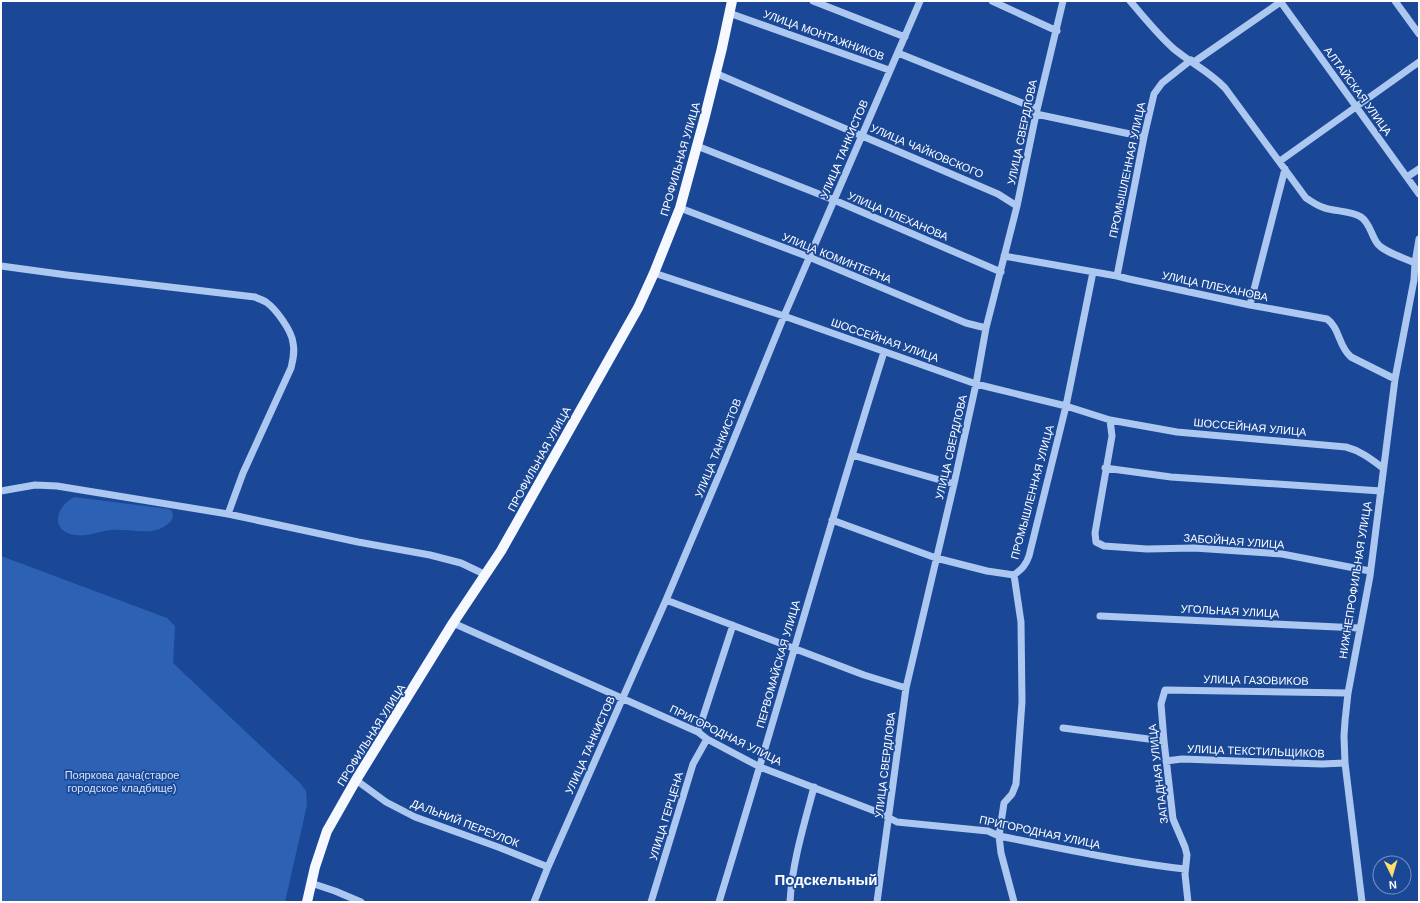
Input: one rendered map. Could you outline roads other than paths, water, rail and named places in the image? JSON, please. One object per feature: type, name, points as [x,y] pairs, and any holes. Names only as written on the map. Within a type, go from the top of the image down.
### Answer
[{"type":"main road","name":"ПРОФИЛЬНАЯ УЛИЦА","points":[[307,902],[320,850],[327,831],[356,780],[453,623],[484,574],[501,551],[638,308],[680,208],[697,146],[732,1]]},
{"type":"street","points":[[813,1],[905,37]]},
{"type":"street","name":"УЛИЦА ТАНКИСТОВ","points":[[534,902],[666,600],[809,257],[920,1]]},
{"type":"street","points":[[992,1],[1057,31]]},
{"type":"street","name":"УЛИЦА СВЕРДЛОВА","points":[[878,902],[906,688],[954,484],[976,384],[986,328],[1018,206],[1036,112],[1057,31],[1063,1]]},
{"type":"street","points":[[1130,1],[1175,50],[1216,78],[1225,88],[1306,198],[1323,208],[1356,214],[1369,226],[1377,244],[1382,248],[1415,263]]},
{"type":"street","name":"ПРОМЫШЛЕННАЯ УЛИЦА","points":[[1117,276],[1144,137],[1154,94],[1157,88],[1192,61],[1280,1]]},
{"type":"street","name":"АЛТАЙСКАЯ УЛИЦА","points":[[1280,1],[1419,194]]},
{"type":"street","points":[[1395,1],[1419,34]]},
{"type":"street","name":"УЛИЦА МОНТАЖНИКОВ","points":[[729,13],[889,70]]},
{"type":"street","name":"УЛИЦА МОНТАЖНИКОВ","points":[[898,53],[1036,112],[1144,137]]},
{"type":"street","points":[[1280,161],[1419,62]]},
{"type":"street","name":"УЛИЦА ЧАЙКОВСКОГО","points":[[715,73],[998,194],[1018,206]]},
{"type":"street","name":"УЛИЦА ПЛЕХАНОВА","points":[[697,146],[834,200],[1001,272]]},
{"type":"street","points":[[1250,305],[1285,169]]},
{"type":"street","points":[[1407,178],[1419,169]]},
{"type":"street","name":"УЛИЦА КОМИНТЕРНА","points":[[680,208],[809,257],[966,323],[986,328]]},
{"type":"street","name":"НИЖНЕПРОФИЛЬНАЯ УЛИЦА","points":[[1362,902],[1345,763],[1344,736],[1348,693],[1370,571],[1395,379],[1414,280],[1419,239]]},
{"type":"street","name":"УЛИЦА ПЛЕХАНОВА","points":[[1004,256],[1117,276],[1250,305],[1327,319],[1333,323],[1340,342],[1351,357],[1395,379]]},
{"type":"street","points":[[1,266],[255,297],[267,303],[272,308],[280,317],[293,341],[294,353],[291,368],[242,473],[228,514]]},
{"type":"street","name":"ПРОМЫШЛЕННАЯ УЛИЦА","points":[[1014,902],[1001,853],[999,836],[1004,803],[1012,794],[1016,784],[1022,702],[1022,622],[1014,575],[1026,564],[1029,556],[1066,406],[1093,272]]},
{"type":"street","name":"ШОССЕЙНАЯ УЛИЦА","points":[[654,273],[784,316],[976,384],[1066,406],[1110,420],[1177,432],[1346,447],[1366,455],[1383,468]]},
{"type":"street","name":"ПЕРВОМАЙСКАЯ УЛИЦА","points":[[718,902],[760,767],[832,520],[884,352]]},
{"type":"street","points":[[1110,420],[1112,436],[1105,468],[1171,477],[1381,491]]},
{"type":"street","points":[[852,455],[954,484]]},
{"type":"street","name":"ЗАБОЙНАЯ УЛИЦА","points":[[1105,468],[1095,533],[1096,542],[1104,546],[1147,549],[1194,548],[1282,554],[1370,571]]},
{"type":"street","points":[[1,491],[35,485],[57,486],[228,514],[358,542],[430,555],[461,563],[484,574]]},
{"type":"street","points":[[832,520],[936,558],[987,571],[1014,575]]},
{"type":"street","points":[[666,600],[864,675],[906,688]]},
{"type":"street","name":"УГОЛЬНАЯ УЛИЦА","points":[[1100,616],[1359,628]]},
{"type":"street","name":"ПРИГОРОДНАЯ УЛИЦА","points":[[453,623],[698,732],[707,739],[760,767],[880,813],[897,822],[988,831],[999,836],[1149,865],[1185,869]]},
{"type":"street","points":[[698,732],[733,625]]},
{"type":"street","name":"УЛИЦА ГАЗОВИКОВ","points":[[1165,690],[1348,693]]},
{"type":"street","name":"ЗАПАДНАЯ УЛИЦА","points":[[1165,690],[1161,704],[1166,761],[1175,828],[1185,847],[1187,855],[1185,880],[1188,902]]},
{"type":"street","points":[[1064,728],[1164,742]]},
{"type":"street","name":"УЛИЦА ГЕРЦЕНА","points":[[652,902],[693,764],[707,739]]},
{"type":"street","name":"УЛИЦА ТЕКСТИЛЬЩИКОВ","points":[[1166,761],[1182,759],[1322,764],[1345,763]]},
{"type":"street","name":"ДАЛЬНИЙ ПЕРЕУЛОК","points":[[356,780],[386,802],[415,817],[548,867]]},
{"type":"street","points":[[790,902],[791,880],[814,787]]},
{"type":"street","points":[[311,883],[361,902]]},
{"type":"district","name":"Подскельный","points":[[826,879]]},
{"type":"park label","name":"Пояркова дача(старое городское кладбище)","points":[[122,781]]}]
